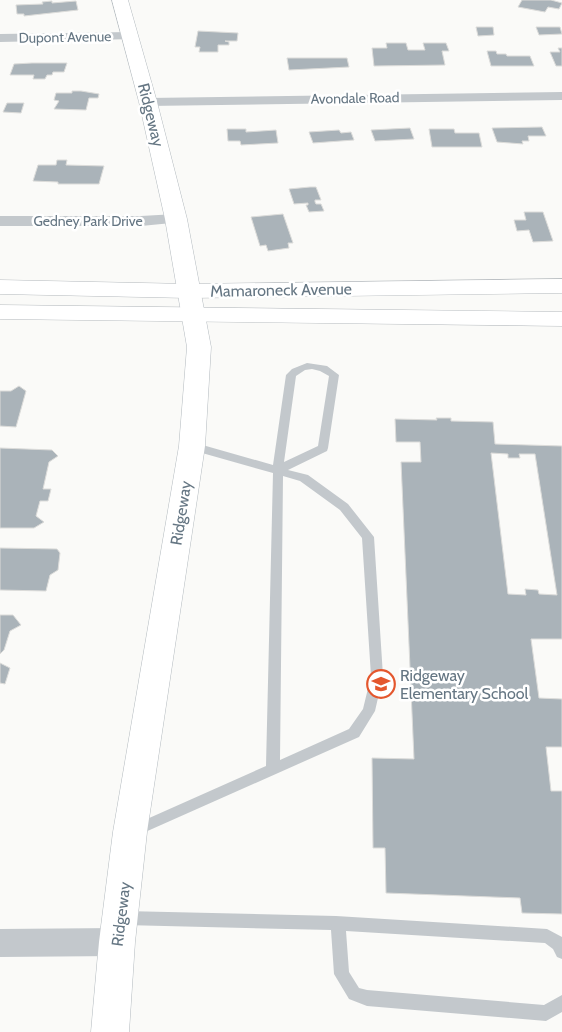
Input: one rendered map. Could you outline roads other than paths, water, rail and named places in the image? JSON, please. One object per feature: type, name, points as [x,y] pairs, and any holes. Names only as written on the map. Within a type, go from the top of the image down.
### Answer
[{"type":"street","name":"Ridgeway","points":[[110,1032],[118,930],[130,832],[192,446],[199,347],[176,219],[148,102],[120,0]]},
{"type":"street","name":"Dupont Avenue","points":[[0,38],[130,36]]},
{"type":"street","name":"Avondale Road","points":[[148,102],[562,96]]},
{"type":"street","name":"Gedney Park Drive","points":[[0,221],[141,221],[176,219]]},
{"type":"street","name":"Mamaroneck Avenue","points":[[0,287],[189,291],[562,286]]},
{"type":"street","name":"Mamaroneck Avenue","points":[[0,312],[562,319]]},
{"type":"street","points":[[0,943],[118,930]]},
{"type":"lane","points":[[273,769],[278,470],[290,375],[306,366],[324,367],[334,375],[323,448],[278,470]]},
{"type":"lane","points":[[130,832],[354,733],[369,711],[377,676],[368,536],[344,507],[304,478],[192,446]]},
{"type":"lane","points":[[118,930],[236,918],[338,923],[547,936],[559,944],[562,952]]},
{"type":"lane","points":[[338,923],[342,974],[354,994],[367,998],[546,1014],[562,1003]]},
{"type":"place","name":"Ridgeway Elementary School","points":[[381,684]]}]
